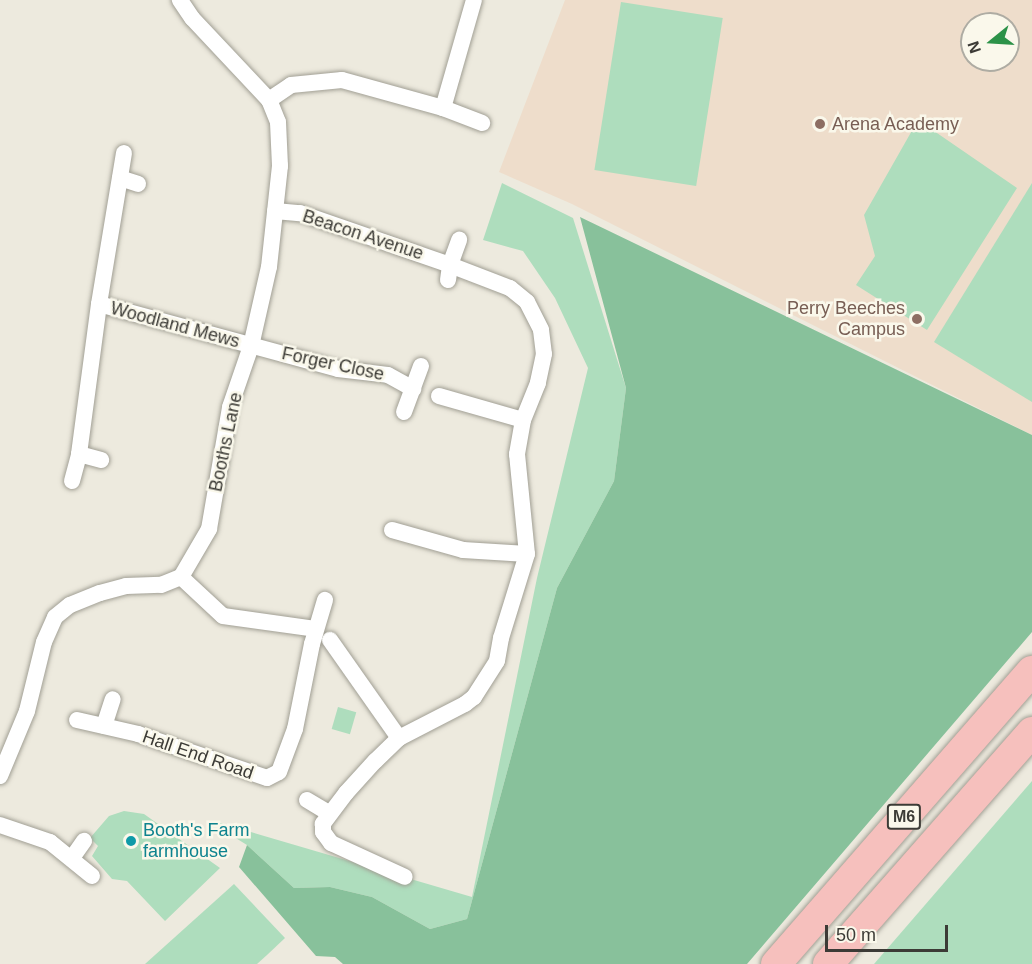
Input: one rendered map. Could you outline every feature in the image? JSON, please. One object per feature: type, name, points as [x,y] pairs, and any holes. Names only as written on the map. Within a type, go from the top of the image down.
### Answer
[{"type":"highway","name":"M6","points":[[776,964],[1032,671]]},
{"type":"highway","name":"M6","points":[[828,964],[1032,732]]},
{"type":"street","name":"Booths Lane","points":[[180,0],[192,18],[269,100],[278,122],[280,166],[269,267],[251,346],[230,407],[209,529],[181,577]]},
{"type":"street","points":[[443,108],[474,0]]},
{"type":"street","points":[[269,100],[291,85],[342,80],[443,108],[482,123]]},
{"type":"street","name":"Woodland Mews","points":[[72,481],[79,454],[99,304],[124,153]]},
{"type":"street","points":[[120,178],[138,184]]},
{"type":"street","name":"Beacon Avenue","points":[[275,211],[300,213],[449,272],[510,288],[527,302],[541,330],[544,354],[538,383],[523,420],[517,454],[527,532],[527,554],[501,638],[497,661],[474,696],[460,709],[399,738],[357,780],[329,813]]},
{"type":"street","points":[[449,272],[459,240]]},
{"type":"street","name":"Woodland Mews","points":[[99,304],[251,346]]},
{"type":"street","name":"Forger Close","points":[[251,346],[338,369],[388,375],[412,389]]},
{"type":"street","points":[[404,412],[421,366]]},
{"type":"street","points":[[439,396],[523,420]]},
{"type":"street","points":[[79,454],[101,460]]},
{"type":"street","points":[[392,530],[463,550],[527,554]]},
{"type":"street","points":[[0,776],[27,711],[44,642],[55,616],[70,605],[126,586],[161,585],[181,577],[224,616],[315,629]]},
{"type":"street","name":"Hall End Road","points":[[77,720],[138,734],[267,778],[279,772],[295,729],[315,629],[325,600]]},
{"type":"street","points":[[330,640],[399,738]]},
{"type":"street","points":[[104,726],[113,699]]},
{"type":"street","points":[[307,800],[329,813],[323,824],[323,832],[332,843],[405,877]]},
{"type":"street","points":[[0,818],[0,826],[50,842],[92,876]]},
{"type":"street","points":[[72,858],[84,841]]},
{"type":"shaded area","name":"Perry Beeches Campus","points":[[565,0],[1032,0],[1032,435],[572,204],[499,172]]},
{"type":"green space","points":[[621,2],[723,18],[696,186],[594,170]]},
{"type":"green space","points":[[918,120],[1017,188],[927,330],[856,285],[875,256],[864,215]]},
{"type":"green space","points":[[502,183],[573,218],[626,388],[614,481],[557,588],[467,919],[430,929],[372,897],[330,887],[294,888],[247,845],[221,829],[220,823],[472,897],[537,578],[588,368],[555,298],[523,251],[483,240]]},
{"type":"green space","points":[[1032,183],[1032,402],[934,342]]},
{"type":"green space","points":[[580,217],[1032,435],[1032,632],[747,964],[343,964],[335,957],[316,956],[239,867],[247,845],[294,888],[330,887],[372,897],[430,929],[467,919],[557,588],[614,481],[626,388]]},
{"type":"green space","points":[[338,707],[356,712],[350,734],[332,729]]},
{"type":"green space","points":[[1032,781],[1032,964],[874,964]]},
{"type":"green space","points":[[124,811],[144,814],[220,868],[165,921],[127,881],[112,879],[92,856],[98,846],[90,838],[109,816]]},
{"type":"green space","points":[[234,884],[285,938],[257,964],[145,964]]},
{"type":"place","name":"Arena Academy","points":[[820,124]]},
{"type":"place","name":"Perry Beeches Campus","points":[[917,319]]},
{"type":"place","name":"Booth's Farm farmhouse","points":[[131,841]]}]
